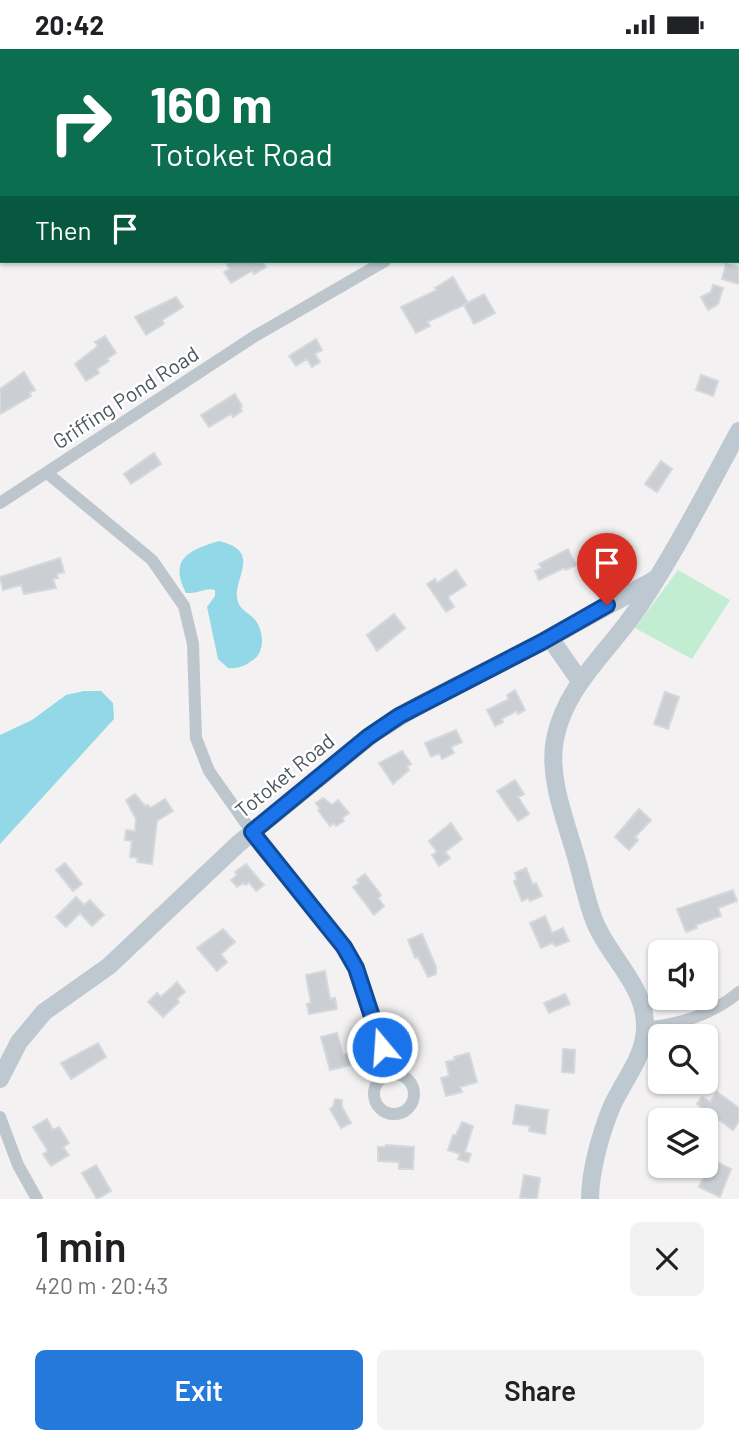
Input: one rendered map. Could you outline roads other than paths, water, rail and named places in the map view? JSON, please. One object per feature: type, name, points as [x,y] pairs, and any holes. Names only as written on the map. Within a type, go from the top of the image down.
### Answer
[{"type":"main road","points":[[590,1199],[600,1140],[612,1106],[642,1050],[645,1028],[643,1006],[635,988],[594,922],[559,796],[554,763],[555,740],[564,707],[580,681],[629,621],[656,579],[739,431]]},
{"type":"main road","name":"Totoket Road","points":[[0,1079],[19,1042],[34,1022],[109,966],[252,832],[387,723],[656,579]]},
{"type":"main road","points":[[550,638],[580,681]]},
{"type":"street","name":"Griffing Pond Road","points":[[382,263],[255,336],[47,473],[152,561],[184,606],[193,644],[196,738],[214,780],[348,953],[356,968],[391,1073]]},
{"type":"street","points":[[0,503],[47,473]]},
{"type":"street","points":[[645,1028],[671,1025],[693,1018],[720,1006],[739,992]]},
{"type":"street","points":[[0,1117],[18,1165],[37,1199]]},
{"type":"water","points":[[219,541],[240,552],[243,567],[238,585],[238,602],[256,621],[262,637],[257,657],[235,668],[228,668],[218,659],[207,607],[215,596],[215,590],[186,593],[179,571],[185,557],[191,552]]},
{"type":"water","points":[[101,691],[113,703],[114,719],[0,844],[0,735],[32,720],[66,695]]}]
